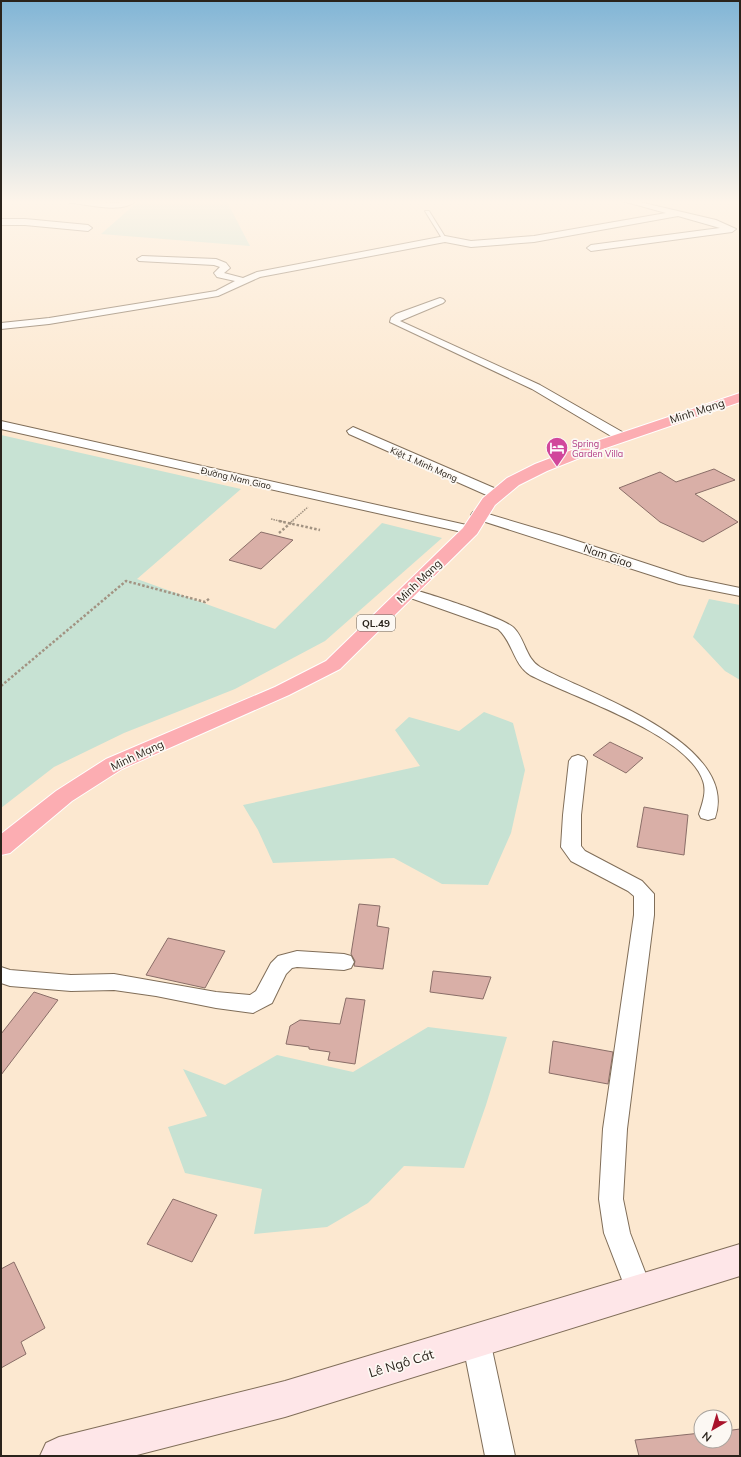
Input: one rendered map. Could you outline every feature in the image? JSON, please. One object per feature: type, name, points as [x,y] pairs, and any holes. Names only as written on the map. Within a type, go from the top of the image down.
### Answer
[{"type":"highway","name":"Minh Mạng","points":[[1,847],[64,796],[114,764],[282,691],[333,665],[474,523],[496,494],[510,483],[535,470],[620,436],[740,397]]},
{"type":"street","points":[[226,268],[219,273],[220,275],[245,281]]},
{"type":"street","points":[[1,326],[49,321],[218,293],[257,275],[294,268]]},
{"type":"street","points":[[440,301],[400,316],[395,320],[395,322],[536,387],[620,436]]},
{"type":"street","name":"Đường Nam Giao","points":[[1,425],[320,496],[474,523]]},
{"type":"street","name":"Kiệt 1 Minh Mạng","points":[[353,431],[454,477],[496,494]]},
{"type":"street","name":"Nam Giao","points":[[474,523],[557,539],[684,581],[740,592]]},
{"type":"street","points":[[407,592],[503,626],[512,632],[528,666],[617,706],[690,750],[704,766],[712,779],[714,790],[708,814]]},
{"type":"street","points":[[578,761],[572,815],[571,847],[578,856],[635,886],[644,894],[644,915],[614,1129],[611,1199],[617,1233],[640,1290]]},
{"type":"street","points":[[1,975],[10,978],[71,982],[114,982],[156,988],[216,1000],[253,1004],[264,997],[278,969],[285,962],[297,959],[344,962]]},
{"type":"street","name":"Lê Ngô Cát","points":[[59,1456],[285,1399],[740,1260]]},
{"type":"street","points":[[476,1340],[500,1456]]},
{"type":"path","points":[[279,534],[320,496]]},
{"type":"path","points":[[271,518],[320,530]]},
{"type":"path","points":[[1,686],[126,581],[205,602],[210,598]]},
{"type":"green space","points":[[1,435],[241,489],[137,579],[275,629],[382,523],[442,538],[325,641],[235,689],[124,733],[54,767],[1,808]]},
{"type":"green space","points":[[709,599],[740,605],[740,680],[725,671],[693,637]]},
{"type":"green space","points":[[484,712],[513,723],[525,770],[511,833],[488,885],[442,884],[394,858],[273,863],[258,830],[243,805],[420,766],[395,730],[409,717],[459,731]]},
{"type":"green space","points":[[428,1027],[507,1037],[486,1105],[464,1168],[404,1166],[368,1203],[327,1227],[254,1234],[262,1189],[185,1173],[168,1127],[207,1116],[183,1069],[225,1085],[277,1055],[353,1072]]},
{"type":"building","points":[[714,469],[735,480],[695,494],[738,522],[703,542],[660,522],[619,488],[660,472],[676,482]]},
{"type":"building","points":[[261,532],[293,540],[261,569],[229,560]]},
{"type":"building","points":[[610,742],[643,758],[626,773],[593,755]]},
{"type":"building","points":[[644,807],[688,815],[684,855],[637,847]]},
{"type":"building","points":[[359,904],[380,906],[377,926],[389,928],[383,969],[354,966],[355,961],[351,954]]},
{"type":"building","points":[[168,938],[225,951],[205,988],[146,975]]},
{"type":"building","points":[[433,971],[491,977],[483,999],[430,992]]},
{"type":"building","points":[[34,992],[58,1000],[1,1075],[1,1034]]},
{"type":"building","points":[[346,998],[365,1000],[355,1064],[328,1060],[330,1052],[286,1044],[290,1026],[300,1020],[340,1024]]},
{"type":"building","points":[[553,1041],[613,1052],[608,1084],[549,1073]]},
{"type":"building","points":[[173,1199],[217,1215],[192,1262],[147,1244]]},
{"type":"building","points":[[14,1262],[45,1328],[21,1342],[26,1354],[1,1368],[1,1269]]},
{"type":"building","points":[[740,1429],[740,1456],[639,1456],[635,1440],[693,1434],[693,1449],[733,1449],[733,1430]]},
{"type":"place","name":"Spring Garden Villa","points":[[557,468]]}]
